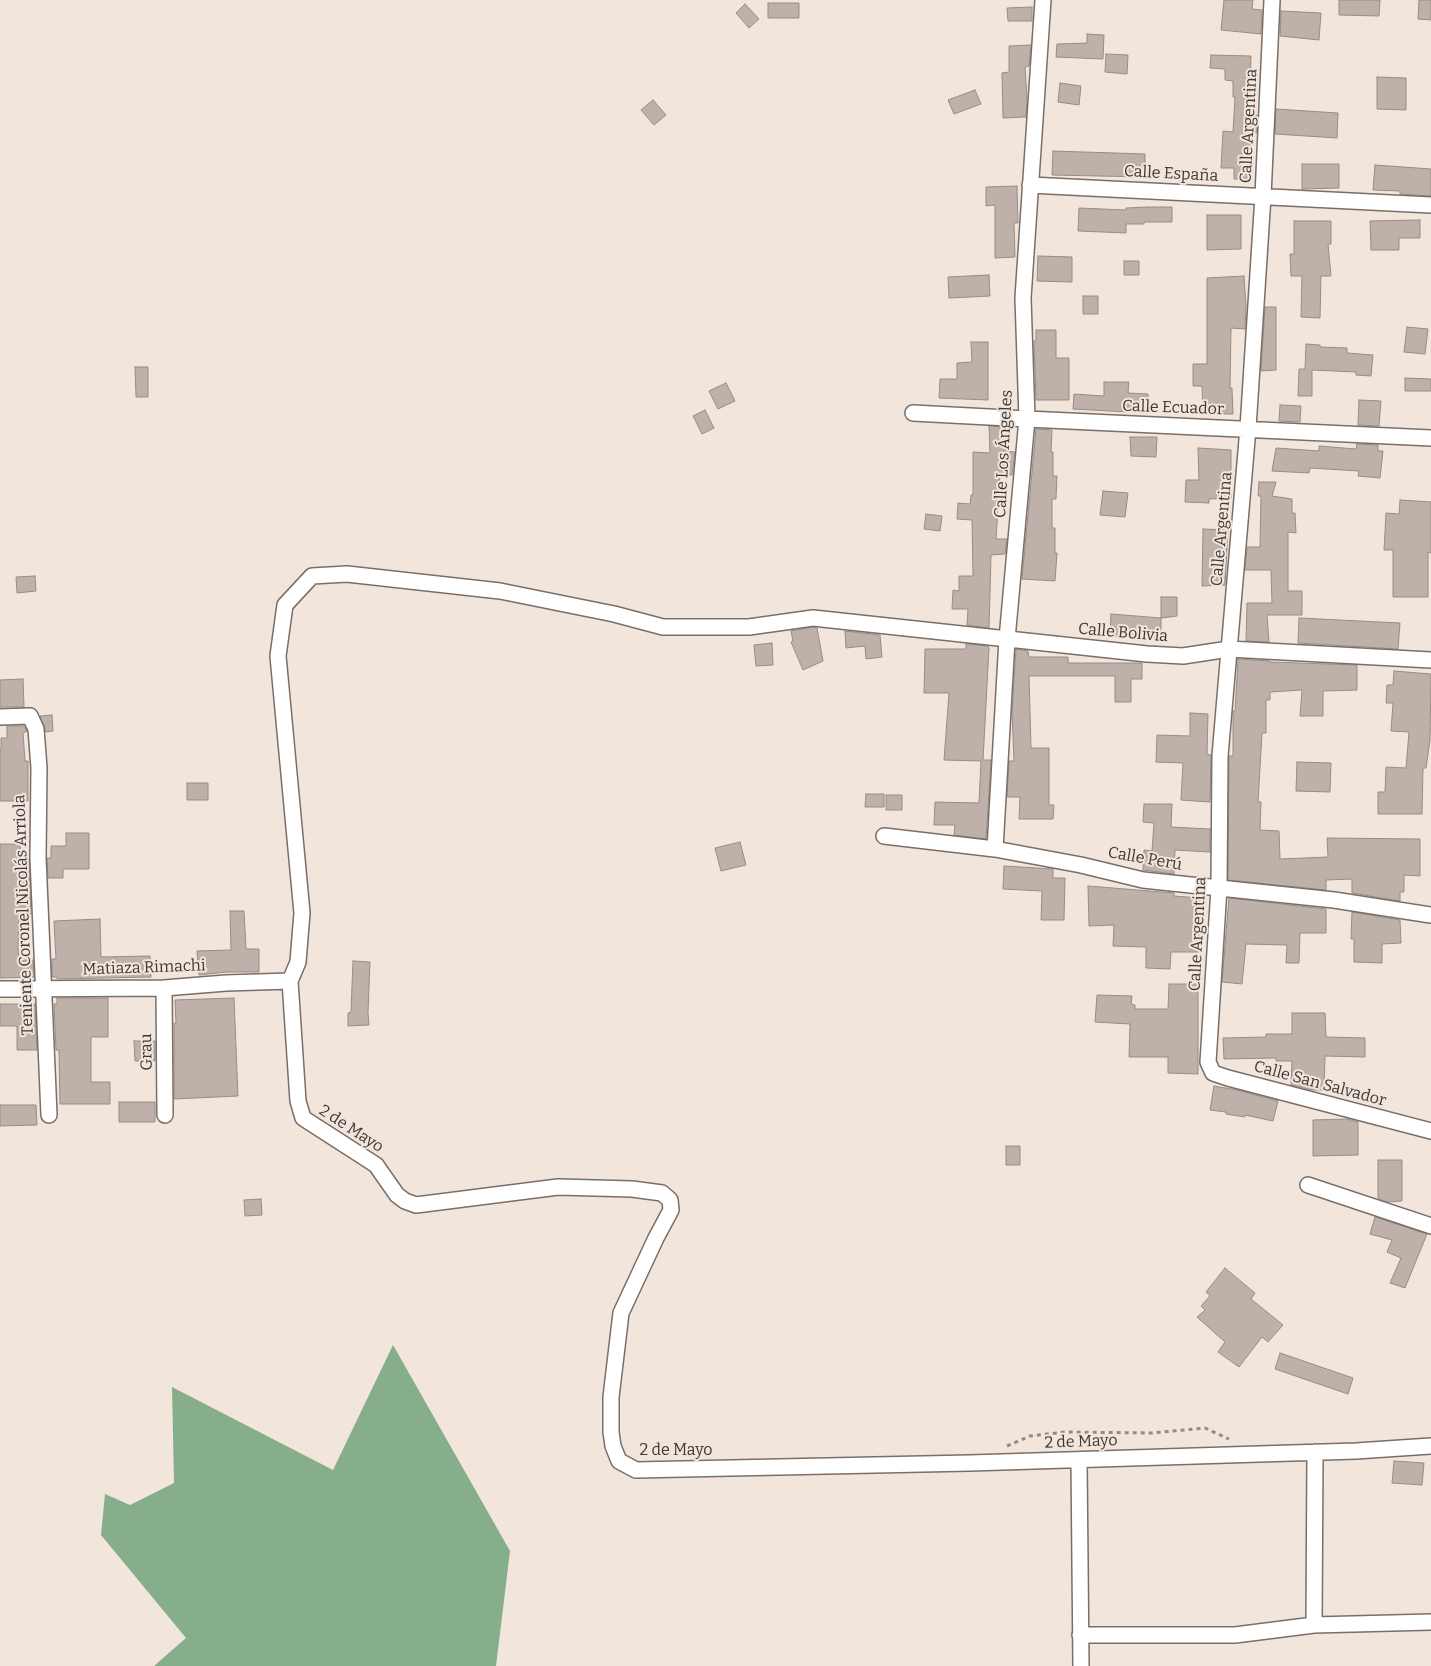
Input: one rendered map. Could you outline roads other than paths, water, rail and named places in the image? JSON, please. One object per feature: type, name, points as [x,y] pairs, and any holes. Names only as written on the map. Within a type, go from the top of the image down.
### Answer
[{"type":"street","name":"Calle Los Ángeles","points":[[995,849],[1007,639],[1027,419],[1023,298],[1043,0]]},
{"type":"street","name":"Calle Argentina","points":[[1208,1062],[1218,888],[1220,756],[1248,428],[1263,196],[1272,0]]},
{"type":"street","name":"Calle España","points":[[1030,186],[1431,205]]},
{"type":"street","name":"Calle Ecuador","points":[[913,412],[1431,438]]},
{"type":"street","name":"Calle Bolivia","points":[[290,981],[298,962],[302,912],[278,656],[285,605],[312,576],[346,574],[500,591],[614,614],[663,627],[749,627],[813,618],[1147,654],[1183,656],[1229,649],[1431,660]]},
{"type":"street","name":"Teniente Coronel Nicolás Arriola","points":[[0,717],[30,716],[36,729],[39,768],[38,858],[49,1115]]},
{"type":"street","name":"Calle Perú","points":[[884,836],[995,849],[1081,865],[1144,880],[1334,900],[1431,915]]},
{"type":"street","name":"Matiaza Rimachi","points":[[0,989],[164,988],[226,983],[290,981]]},
{"type":"street","name":"2 de Mayo","points":[[290,981],[298,1101],[303,1118],[334,1140],[376,1165],[397,1194],[405,1201],[416,1205],[558,1187],[632,1189],[662,1194],[670,1200],[671,1210],[621,1313],[611,1397],[611,1432],[613,1446],[619,1462],[636,1470],[1079,1460],[1431,1446]]},
{"type":"street","name":"Grau","points":[[164,988],[165,1115]]},
{"type":"street","name":"Calle San Salvador","points":[[1208,1062],[1213,1072],[1228,1078],[1431,1131]]},
{"type":"street","points":[[1308,1185],[1431,1226]]},
{"type":"street","points":[[1314,1625],[1315,1452]]},
{"type":"street","points":[[1079,1460],[1081,1666]]},
{"type":"street","points":[[1080,1635],[1235,1635],[1314,1625],[1431,1622]]}]
